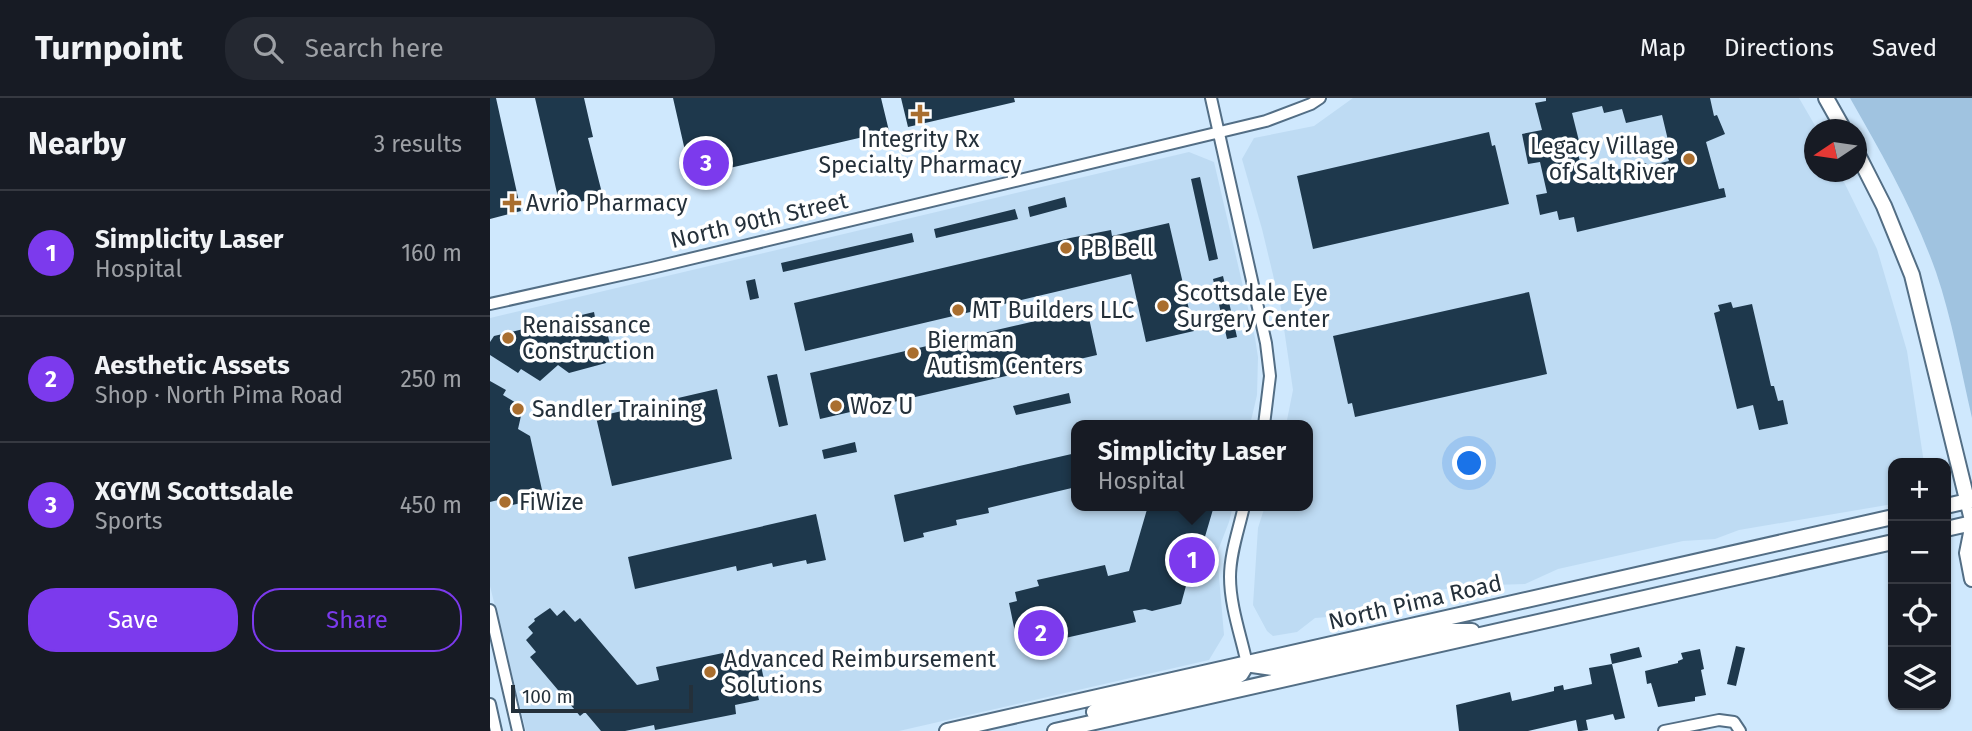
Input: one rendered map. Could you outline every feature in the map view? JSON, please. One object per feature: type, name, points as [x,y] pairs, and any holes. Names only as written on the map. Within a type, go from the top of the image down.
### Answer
[{"type":"main road","points":[[1826,98],[1838,119]]},
{"type":"main road","points":[[1867,172],[1895,229],[1912,275],[1930,341],[1969,500],[1972,524],[1967,553],[1972,579]]},
{"type":"main road","points":[[1951,505],[1969,500]]},
{"type":"main road","name":"North Pima Road","points":[[947,731],[1888,518]]},
{"type":"main road","points":[[1951,529],[1972,524]]},
{"type":"main road","name":"North Pima Road","points":[[1055,731],[1888,542]]},
{"type":"main road","points":[[1041,731],[1070,718],[1227,682],[1241,674],[1247,664],[1280,669],[1448,632],[1497,631]]},
{"type":"street","points":[[1211,98],[1266,343],[1270,376],[1265,420]]},
{"type":"street","name":"North 90th Street","points":[[490,304],[1219,132],[1286,115],[1320,98]]},
{"type":"street","points":[[1243,511],[1230,577],[1233,604],[1247,664]]},
{"type":"street","points":[[490,610],[518,731]]},
{"type":"street","points":[[490,704],[496,731]]},
{"type":"street","points":[[1664,731],[1719,720],[1737,727]]},
{"type":"shaded area","points":[[1353,98],[1799,98],[1811,119],[1804,119],[1804,182],[1844,182],[1877,249],[1907,351],[1923,458],[1888,458],[1888,505],[1739,530],[1715,539],[1683,541],[1558,569],[1525,584],[1462,586],[1407,596],[1368,614],[1315,618],[1297,632],[1273,636],[1267,631],[1253,605],[1258,528],[1263,511],[1313,511],[1313,420],[1287,420],[1293,390],[1281,308],[1242,159],[1254,138],[1314,126]]},
{"type":"shaded area","points":[[1850,98],[1972,98],[1972,418],[1936,272],[1897,183],[1867,128],[1867,119],[1862,119]]},
{"type":"shaded area","points":[[1189,152],[1214,162],[1258,357],[1257,395],[1251,420],[1071,420],[1071,511],[1232,511],[1217,553],[1224,635],[1209,660],[899,731],[526,731],[490,586],[490,318]]},
{"type":"building","points":[[490,98],[496,98],[521,211],[490,219]]},
{"type":"building","points":[[535,98],[584,98],[593,137],[588,138],[603,197],[560,206]]},
{"type":"building","points":[[673,98],[881,98],[889,131],[691,177]]},
{"type":"building","points":[[901,98],[1014,98],[1015,102],[908,127]]},
{"type":"building","name":"Legacy Village of Salt River","points":[[1546,98],[1710,98],[1714,116],[1717,115],[1725,134],[1706,142],[1719,189],[1724,188],[1726,197],[1577,232],[1574,217],[1559,220],[1557,211],[1540,215],[1536,195],[1547,193],[1540,162],[1528,164],[1522,134],[1542,130],[1535,103],[1546,101]],"holes":[[[1602,106],[1604,113],[1622,109],[1626,123],[1662,115],[1672,157],[1668,158],[1669,161],[1647,166],[1646,163],[1584,177],[1577,150],[1581,149],[1572,113]]]},
{"type":"building","points":[[1489,132],[1492,146],[1495,145],[1509,204],[1313,249],[1297,176]]},
{"type":"building","points":[[1200,177],[1218,259],[1209,261],[1191,179]]},
{"type":"building","points":[[1065,197],[1067,207],[1030,217],[1028,207]]},
{"type":"building","points":[[1015,209],[1018,219],[936,238],[934,229]]},
{"type":"building","points":[[1169,223],[1194,331],[1146,342],[1131,274],[805,351],[794,303],[1070,238],[1111,230],[1112,236]]},
{"type":"building","points":[[912,233],[914,242],[783,272],[781,263]]},
{"type":"building","points":[[1223,276],[1237,337],[1227,339],[1213,279]]},
{"type":"building","points":[[755,279],[759,298],[750,300],[746,281]]},
{"type":"building","points":[[1529,292],[1547,374],[1355,417],[1352,403],[1348,404],[1333,336]]},
{"type":"building","points":[[1731,302],[1733,308],[1752,304],[1771,386],[1774,386],[1778,401],[1783,400],[1788,424],[1759,430],[1753,405],[1737,409],[1714,313],[1720,311],[1718,305]]},
{"type":"building","points":[[1087,309],[1097,355],[820,419],[810,373]]},
{"type":"building","points":[[594,312],[596,322],[604,320],[612,352],[603,354],[606,363],[569,373],[558,365],[540,381],[521,369],[518,373],[490,355],[490,342],[494,336]]},
{"type":"building","points":[[777,374],[788,425],[779,427],[767,376]]},
{"type":"building","points":[[490,381],[506,390],[503,395],[523,407],[518,429],[530,436],[542,490],[532,492],[534,500],[500,508],[498,500],[490,502]]},
{"type":"building","points":[[717,389],[732,459],[612,486],[596,417]]},
{"type":"building","points":[[1069,393],[1071,403],[1016,415],[1013,406]]},
{"type":"building","points":[[855,442],[857,452],[824,459],[822,450]]},
{"type":"building","points":[[1071,454],[1071,488],[988,508],[989,513],[956,520],[957,525],[923,533],[924,537],[904,542],[894,495]]},
{"type":"building","points":[[1147,511],[1213,511],[1194,574],[1189,575],[1181,604],[1152,611],[1133,611],[1136,622],[1052,641],[1050,634],[1026,640],[1024,630],[1015,632],[1009,603],[1017,601],[1015,592],[1039,586],[1037,580],[1105,565],[1108,576],[1129,571]]},
{"type":"building","points":[[816,514],[826,560],[807,564],[806,560],[773,567],[772,563],[737,571],[736,566],[635,589],[628,557]]},
{"type":"building","name":"Advanced Reimbursement Solutions","points":[[550,608],[557,616],[564,610],[575,622],[580,618],[637,685],[659,680],[656,667],[723,653],[725,658],[749,653],[751,663],[760,661],[766,689],[757,691],[759,700],[735,705],[736,714],[655,730],[654,725],[625,731],[601,731],[585,712],[580,716],[530,657],[536,652],[526,640],[533,633],[528,627],[534,619]]},
{"type":"building","points":[[1736,646],[1745,648],[1736,686],[1727,684]]},
{"type":"building","points":[[1639,647],[1642,657],[1612,664],[1610,654]]},
{"type":"building","points":[[1700,649],[1706,695],[1695,697],[1695,701],[1658,707],[1651,683],[1647,684],[1645,671],[1678,663],[1683,659],[1681,653]]},
{"type":"building","points":[[1612,664],[1625,718],[1615,720],[1613,714],[1586,720],[1588,730],[1581,731],[1578,731],[1576,720],[1528,731],[1459,731],[1456,705],[1510,692],[1512,701],[1554,691],[1554,687],[1563,685],[1564,690],[1592,684],[1589,668]]},
{"type":"place","name":"Integrity Rx Specialty Pharmacy","points":[[920,114]]},
{"type":"place","name":"Legacy Village of Salt River","points":[[1689,159]]},
{"type":"place","name":"XGYM Scottsdale","points":[[706,163]]},
{"type":"place","name":"Avrio Pharmacy","points":[[512,203]]},
{"type":"place","name":"PB Bell","points":[[1066,248]]},
{"type":"place","name":"Scottsdale Eye Surgery Center","points":[[1163,306]]},
{"type":"place","name":"MT Builders LLC","points":[[958,310]]},
{"type":"place","name":"Renaissance Construction","points":[[508,338]]},
{"type":"place","name":"Bierman Autism Centers","points":[[913,353]]},
{"type":"place","name":"Woz U","points":[[836,406]]},
{"type":"place","name":"Sandler Training","points":[[518,409]]},
{"type":"place","name":"FiWize","points":[[505,502]]},
{"type":"place","name":"Simplicity Laser","points":[[1192,560]]},
{"type":"place","name":"Aesthetic Assets","points":[[1041,633]]},
{"type":"place","name":"Advanced Reimbursement Solutions","points":[[710,672]]}]
